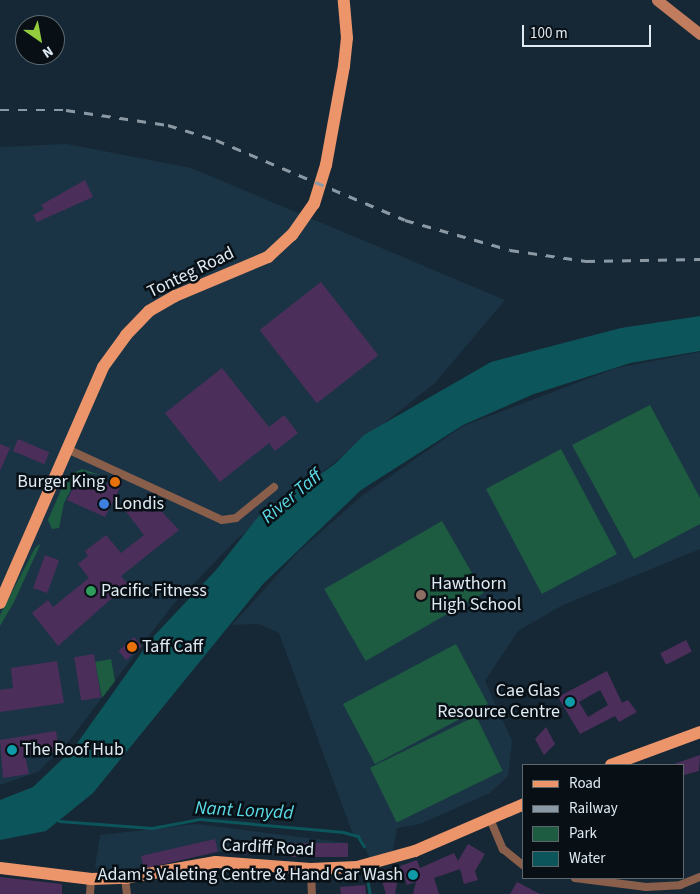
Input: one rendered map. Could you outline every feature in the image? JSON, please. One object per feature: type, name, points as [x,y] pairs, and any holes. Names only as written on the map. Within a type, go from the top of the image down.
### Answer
[{"type":"main road","name":"Tonteg Road","points":[[0,603],[103,367],[149,311],[268,257],[292,235],[314,204],[326,165],[344,66],[348,38],[344,0]]},
{"type":"main road","points":[[657,0],[700,34]]},
{"type":"main road","points":[[613,764],[700,732]]},
{"type":"main road","name":"Cardiff Road","points":[[0,868],[91,879],[126,878],[216,862],[311,869],[387,861],[522,805]]},
{"type":"street","points":[[67,449],[203,515],[222,520],[236,518],[274,487]]},
{"type":"street","points":[[490,819],[503,849],[522,864]]},
{"type":"street","points":[[311,869],[312,894]]},
{"type":"street","points":[[582,879],[646,887],[680,885],[700,877]]},
{"type":"street","points":[[126,878],[127,894]]},
{"type":"street","points":[[90,894],[91,879]]},
{"type":"shaded area","points":[[67,144],[191,168],[505,300],[435,383],[237,539],[172,606],[69,741],[38,772],[0,785],[0,147]]},
{"type":"shaded area","name":"Hawthorn High School","points":[[700,352],[700,549],[563,605],[518,631],[485,681],[512,741],[508,776],[490,793],[420,824],[397,828],[393,851],[369,858],[363,840],[352,832],[279,633],[259,624],[232,625],[298,552],[363,495],[463,426],[616,368]]},
{"type":"shaded area","points":[[197,824],[348,843],[348,857],[218,852],[143,867],[109,871],[95,867],[100,835]]},
{"type":"green space","points":[[650,405],[700,498],[700,524],[634,559],[572,445]]},
{"type":"green space","points":[[561,449],[617,554],[542,594],[486,489]]},
{"type":"green space","points":[[82,469],[100,475],[80,472],[64,503],[59,528],[52,529],[48,520],[67,476]]},
{"type":"green space","points":[[442,521],[484,593],[366,661],[324,589]]},
{"type":"green space","points":[[41,543],[14,602],[0,626],[0,615],[35,548]]},
{"type":"green space","points":[[456,644],[488,704],[375,764],[343,704]]},
{"type":"green space","points":[[111,659],[115,681],[102,698],[95,662]]},
{"type":"green space","points":[[476,716],[503,771],[397,823],[370,768]]},
{"type":"water","name":"River Taff","points":[[700,316],[700,351],[630,363],[534,394],[463,425],[361,490],[263,584],[93,793],[46,831],[0,840],[0,800],[33,787],[73,749],[152,638],[216,570],[258,517],[314,474],[318,476],[336,463],[364,435],[491,362],[621,328]]},
{"type":"building","points":[[85,180],[93,197],[37,222],[33,215],[44,209],[41,205]]},
{"type":"building","points":[[321,282],[378,355],[317,403],[260,330]]},
{"type":"building","points":[[222,368],[269,427],[284,415],[298,433],[275,451],[269,443],[220,482],[165,413]]},
{"type":"building","points":[[18,439],[49,452],[44,464],[13,451]]},
{"type":"building","points":[[0,444],[10,448],[0,471]]},
{"type":"building","points":[[111,476],[123,482],[105,517],[67,500],[77,481],[102,493]]},
{"type":"building","points":[[148,497],[179,530],[121,576],[128,584],[58,646],[32,613],[48,600],[53,607],[89,578],[78,564],[88,556],[85,551],[106,535],[121,553],[144,535],[124,509]]},
{"type":"building","points":[[45,555],[59,560],[47,593],[33,588]]},
{"type":"building","points":[[134,637],[142,646],[126,660],[118,651]]},
{"type":"building","points":[[686,640],[692,652],[666,665],[660,653]]},
{"type":"building","points":[[94,654],[101,697],[81,701],[74,657]]},
{"type":"building","points":[[57,661],[64,703],[0,712],[0,690],[13,688],[11,668]]},
{"type":"building","name":"Cae Glas Resource Centre","points":[[607,671],[622,703],[628,700],[637,712],[619,722],[615,716],[580,734],[558,697]],"holes":[[[600,690],[608,705],[588,717],[579,702]]]},
{"type":"building","points":[[546,727],[555,744],[544,755],[535,739]]},
{"type":"building","points":[[56,731],[59,751],[25,756],[29,774],[3,778],[0,740]]},
{"type":"building","points":[[700,755],[699,771],[685,775],[685,764],[674,764]]},
{"type":"building","points":[[215,839],[218,852],[144,869],[141,856]]},
{"type":"building","points":[[233,842],[249,845],[247,855],[231,852]]},
{"type":"building","points":[[291,843],[348,843],[348,857],[291,857]]},
{"type":"building","points":[[468,844],[485,854],[475,871],[478,880],[464,884],[460,869],[434,878],[439,894],[413,894],[416,882],[407,885],[400,866],[417,860],[420,868],[454,853],[458,861]]},
{"type":"building","points":[[399,873],[395,894],[386,894],[381,878]]},
{"type":"building","points":[[0,877],[62,884],[62,894],[0,894]]},
{"type":"building","points":[[517,882],[521,884],[540,894],[510,894]]},
{"type":"building","points":[[365,885],[366,894],[341,894],[340,887]]},
{"type":"waterway","name":"Nant Lonydd","points":[[59,821],[152,828],[200,819],[343,832],[358,836],[364,846]]},
{"type":"waterway","name":"Nant Lonydd","points":[[368,881],[370,894]]},
{"type":"railway","points":[[0,110],[66,110],[168,125],[216,140],[405,220],[510,250],[586,261],[700,259]]},
{"type":"place","name":"Burger King","points":[[115,482]]},
{"type":"place","name":"Londis","points":[[104,504]]},
{"type":"place","name":"Pacific Fitness","points":[[91,591]]},
{"type":"place","name":"Hawthorn High School","points":[[421,595]]},
{"type":"place","name":"Taff Caff","points":[[132,647]]},
{"type":"place","name":"Cae Glas Resource Centre","points":[[570,702]]},
{"type":"place","name":"The Roof Hub","points":[[12,750]]},
{"type":"place","name":"Adam's Valeting Centre & Hand Car Wash","points":[[413,875]]}]
